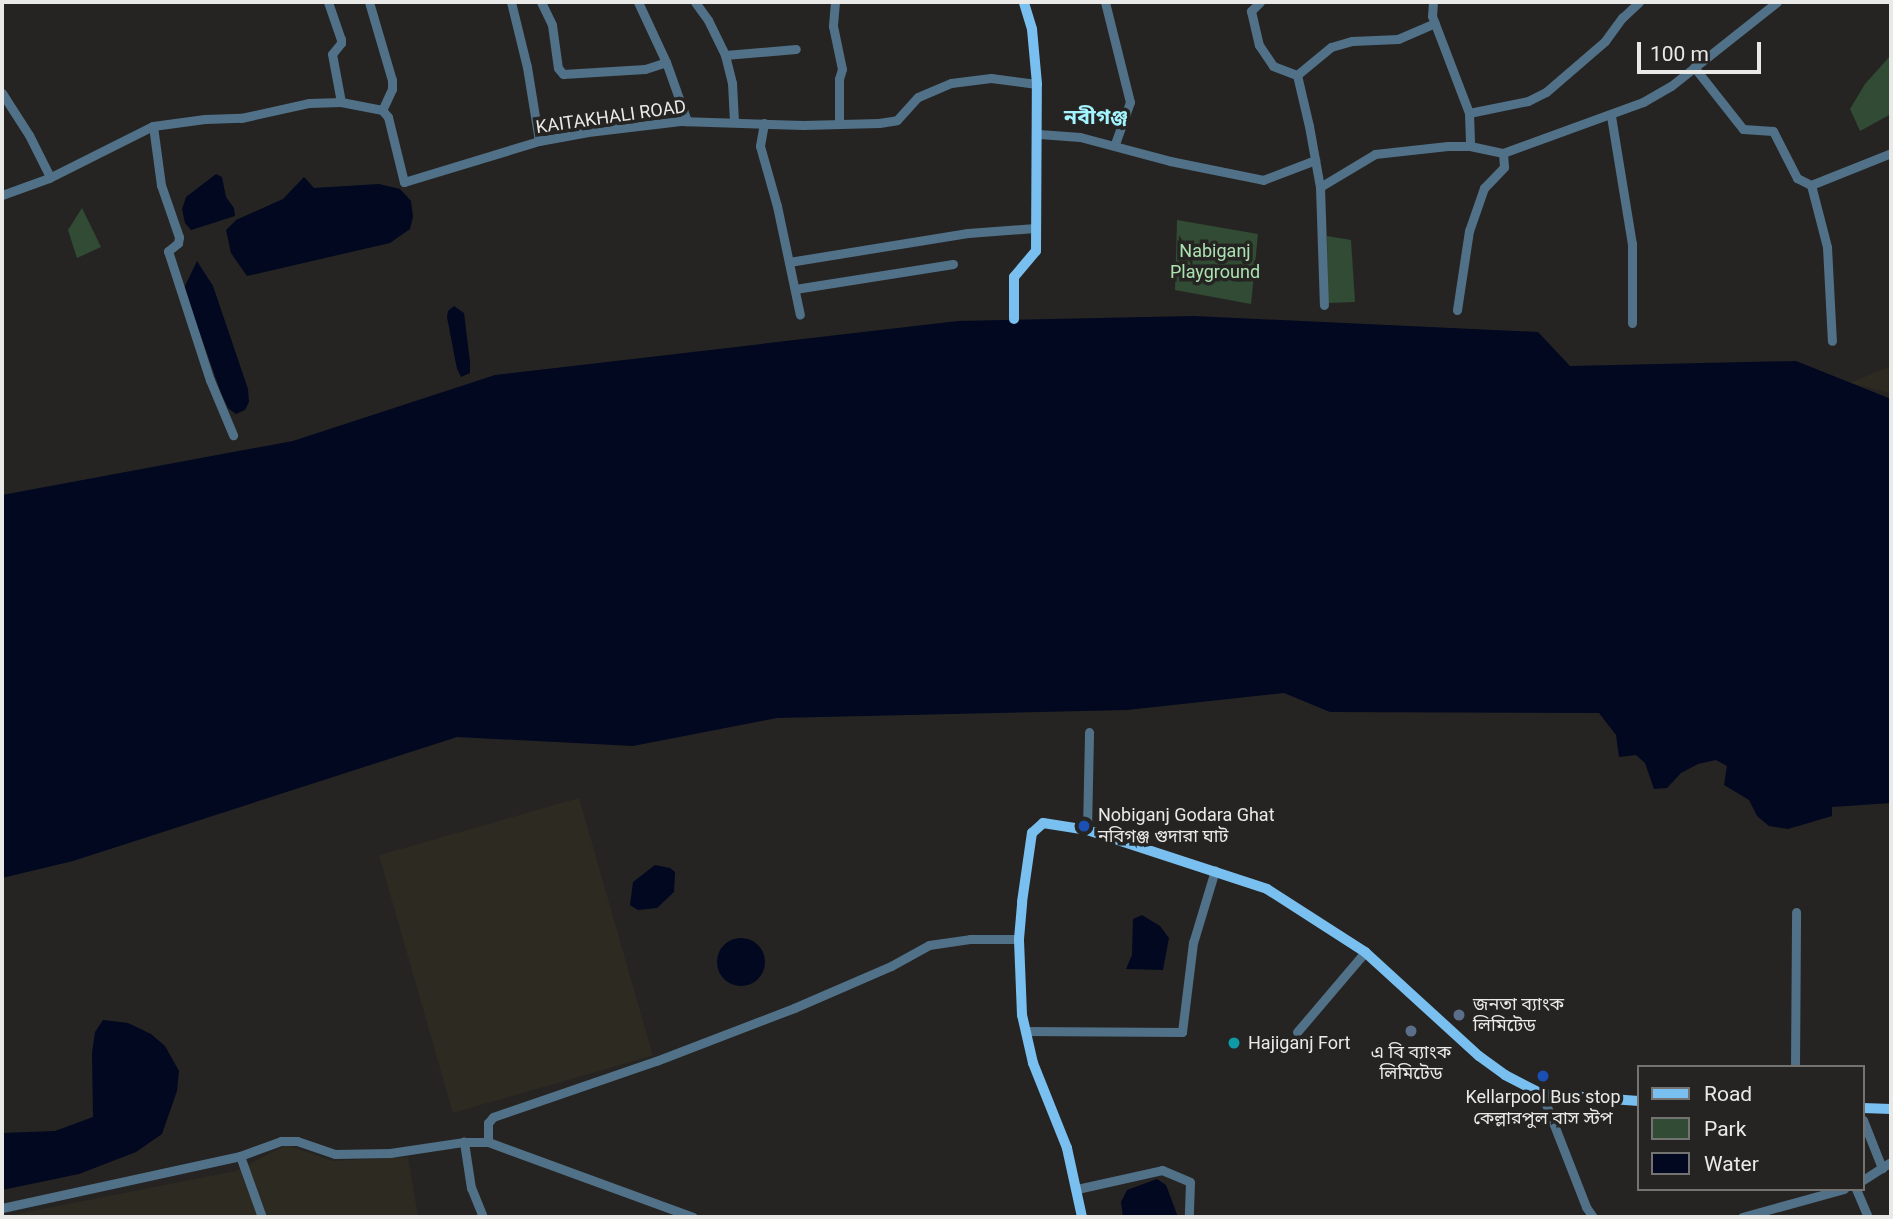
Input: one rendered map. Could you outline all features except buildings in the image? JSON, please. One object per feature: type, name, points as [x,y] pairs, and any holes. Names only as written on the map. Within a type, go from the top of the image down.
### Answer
[{"type":"main road","points":[[1014,319],[1014,277],[1034,255],[1039,134],[1032,29],[1024,2]]},
{"type":"main road","points":[[1082,1217],[1067,1148],[1033,1063],[1025,1031],[1019,939],[1032,834],[1036,826],[1052,823],[1087,830],[1267,889],[1365,952],[1479,1056],[1505,1075],[1542,1094],[1638,1101]]},
{"type":"main road","points":[[1865,1108],[1891,1109]]},
{"type":"street","points":[[328,2],[341,39],[332,54],[341,102]]},
{"type":"street","points":[[2,195],[50,177],[153,127],[205,119],[242,118],[309,103],[341,102],[382,110],[392,89],[392,80],[369,2]]},
{"type":"street","points":[[511,2],[530,79],[539,141]]},
{"type":"street","points":[[541,2],[552,25],[558,68],[563,74],[645,69],[666,62]]},
{"type":"street","points":[[638,2],[666,62],[687,121]]},
{"type":"street","points":[[695,2],[708,20],[725,55],[732,83],[734,122]]},
{"type":"street","points":[[835,2],[833,26],[842,69],[839,79],[839,124]]},
{"type":"street","points":[[1105,2],[1130,102],[1115,144]]},
{"type":"street","points":[[1260,2],[1251,11],[1259,45],[1273,66],[1297,75]]},
{"type":"street","points":[[1433,2],[1435,23],[1469,113],[1470,146]]},
{"type":"street","points":[[1469,113],[1528,101],[1546,92],[1605,41],[1622,18],[1639,2]]},
{"type":"street","points":[[1320,187],[1375,154],[1470,146],[1503,153],[1521,149],[1578,124],[1611,116],[1643,102],[1695,67],[1777,2]]},
{"type":"street","points":[[1297,75],[1331,47],[1353,41],[1398,40],[1435,23]]},
{"type":"street","points":[[725,55],[796,49]]},
{"type":"street","points":[[1695,67],[1743,129],[1773,131],[1800,181],[1811,185],[1891,153]]},
{"type":"street","points":[[1297,75],[1320,187],[1324,305]]},
{"type":"street","name":"KAITAKHALI ROAD","points":[[382,110],[388,117],[404,182],[539,141],[687,121],[839,124],[897,120],[918,97],[969,79],[1037,84]]},
{"type":"street","points":[[2,93],[29,135],[50,177]]},
{"type":"street","points":[[1611,116],[1632,244],[1632,323]]},
{"type":"street","points":[[764,123],[760,146],[800,315]]},
{"type":"street","points":[[153,127],[161,185],[179,237],[178,243],[168,251],[210,380],[233,435]]},
{"type":"street","points":[[1039,134],[1115,144],[1170,161],[1263,180],[1315,160]]},
{"type":"street","points":[[1457,310],[1469,231],[1484,188],[1504,167],[1503,153]]},
{"type":"street","points":[[1811,185],[1827,247],[1832,341]]},
{"type":"street","points":[[789,261],[968,233],[1035,228]]},
{"type":"street","points":[[794,289],[953,264]]},
{"type":"street","points":[[1087,830],[1089,732]]},
{"type":"street","points":[[1025,1031],[1098,1030],[1180,1034],[1184,1028],[1194,943],[1215,870]]},
{"type":"street","points":[[1795,1065],[1797,912]]},
{"type":"street","points":[[488,1142],[488,1123],[494,1117],[656,1061],[793,1008],[891,967],[929,945],[970,939],[1019,939]]},
{"type":"street","points":[[1297,1032],[1365,952]]},
{"type":"street","points":[[1542,1094],[1586,1207],[1593,1217]]},
{"type":"street","points":[[1865,1124],[1885,1166],[1865,1179]]},
{"type":"street","points":[[2,1208],[240,1156],[289,1140],[335,1154],[390,1153],[464,1142],[488,1142],[693,1217]]},
{"type":"street","points":[[464,1142],[471,1188],[483,1217]]},
{"type":"street","points":[[240,1156],[262,1217]]},
{"type":"street","points":[[1077,1189],[1162,1170],[1190,1182],[1189,1217]]},
{"type":"street","points":[[1742,1217],[1837,1191]]},
{"type":"street","points":[[1857,1191],[1868,1217]]},
{"type":"shaded area","points":[[1891,366],[1891,393],[1850,383]]},
{"type":"shaded area","points":[[579,798],[653,1056],[453,1113],[379,855]]},
{"type":"shaded area","points":[[286,1145],[333,1161],[408,1157],[418,1217],[2,1217],[236,1171]]},
{"type":"green space","points":[[1891,55],[1891,114],[1860,131],[1850,109],[1865,84]]},
{"type":"green space","points":[[82,208],[101,247],[77,258],[68,230]]},
{"type":"green space","name":"Nabiganj Playground","points":[[1177,220],[1258,234],[1251,304],[1175,290]]},
{"type":"green space","points":[[1327,236],[1351,240],[1355,302],[1328,303]]},
{"type":"water","points":[[216,174],[222,177],[226,197],[234,208],[235,216],[191,230],[185,223],[182,209],[186,197]]},
{"type":"water","points":[[304,177],[314,188],[379,184],[400,189],[411,201],[413,217],[410,229],[390,243],[247,276],[231,253],[226,230],[236,220],[283,199]]},
{"type":"water","points":[[197,261],[213,286],[248,389],[249,402],[245,410],[236,414],[228,408],[221,393],[184,288]]},
{"type":"water","points":[[454,306],[464,313],[470,362],[470,373],[461,377],[447,317],[448,311]]},
{"type":"water","points":[[1194,316],[1538,332],[1570,366],[1796,361],[1891,399],[1891,803],[1832,807],[1832,816],[1788,829],[1769,826],[1757,816],[1749,800],[1724,785],[1727,766],[1716,760],[1698,764],[1681,773],[1667,788],[1654,789],[1645,763],[1636,755],[1619,757],[1616,735],[1599,713],[1330,712],[1284,693],[1127,710],[777,718],[633,746],[457,737],[73,861],[2,878],[2,495],[293,441],[495,375],[958,321]]},
{"type":"water","points":[[655,865],[670,868],[675,872],[674,892],[657,908],[638,910],[630,905],[633,882]]},
{"type":"water","points":[[1142,915],[1160,926],[1169,938],[1163,970],[1126,969],[1132,955],[1133,919]]},
{"type":"water","points":[[741,938],[758,945],[765,962],[758,979],[741,986],[724,979],[717,962],[724,945]]},
{"type":"water","points":[[103,1020],[128,1023],[151,1034],[165,1046],[179,1071],[177,1091],[162,1134],[136,1152],[79,1174],[2,1190],[2,1133],[55,1131],[93,1117],[92,1053],[95,1032]]},
{"type":"water","points":[[1157,1179],[1166,1185],[1178,1217],[1123,1217],[1121,1202],[1127,1190]]},
{"type":"place","name":"Nobiganj Godara Ghat নবিগঞ্জ গুদারা ঘাট","points":[[1084,826]]},
{"type":"place","name":"জনতা ব্যাংক লিমিটেড","points":[[1459,1015]]},
{"type":"place","name":"এ বি ব্যাংক লিমিটেড","points":[[1411,1031]]},
{"type":"place","name":"Hajiganj Fort","points":[[1234,1043]]},
{"type":"place","name":"Kellarpool Bus stop কেল্লারপুল বাস স্টপ","points":[[1543,1076]]},
{"type":"district","name":"নবীগঞ্জ","points":[[1096,117]]}]
